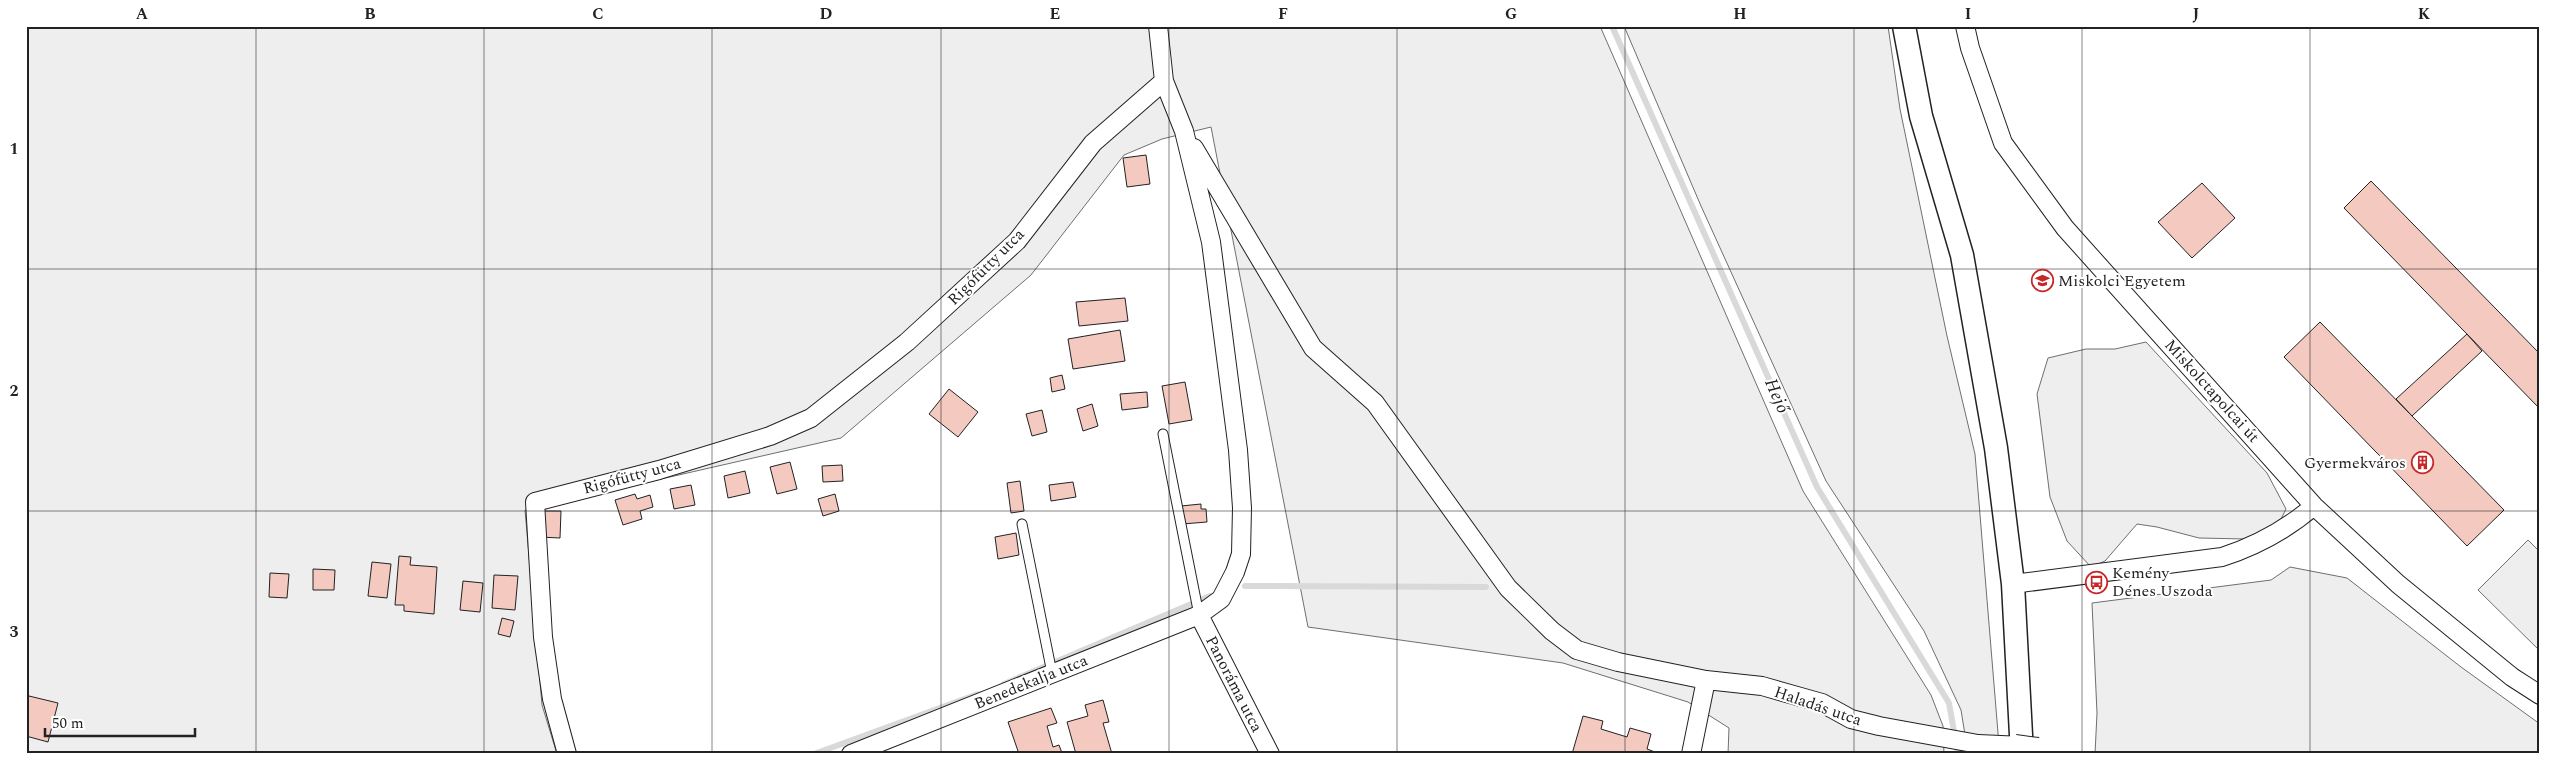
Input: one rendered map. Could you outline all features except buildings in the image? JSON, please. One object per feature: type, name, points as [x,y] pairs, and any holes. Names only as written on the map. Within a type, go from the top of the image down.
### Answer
[{"type":"street","points":[[1158,26],[1164,81],[1184,131],[1211,242],[1238,450],[1242,508],[1242,554],[1221,598],[1204,612]]},
{"type":"street","points":[[1904,26],[1921,116],[1962,255],[1996,448],[2013,584],[2024,748],[1981,742]]},
{"type":"street","name":"Miskolctapolcai út","points":[[1965,26],[1970,48],[2003,143],[2065,228],[2314,506],[2398,584],[2512,677],[2540,695]]},
{"type":"street","name":"Rigófütty utca","points":[[567,754],[552,699],[544,646],[535,502],[659,470],[770,436],[811,418],[908,342],[1017,241],[1094,143],[1164,81]]},
{"type":"street","name":"Haladás utca","points":[[1184,131],[1313,348],[1375,403],[1508,588],[1552,631],[1577,650],[1618,662],[1706,680],[1762,686],[1822,703],[1851,719],[1937,736],[1981,742]]},
{"type":"street","points":[[2013,584],[2222,556],[2249,548],[2268,539],[2314,506]]},
{"type":"street","name":"Benedekalja utca","points":[[851,754],[1204,612]]},
{"type":"street","name":"Panoráma utca","points":[[1204,612],[1270,754]]},
{"type":"street","points":[[1691,754],[1706,680]]},
{"type":"street","name":"Haladás utca","points":[[1916,732],[1981,742]]},
{"type":"lane","points":[[1163,434],[1194,594],[1204,612]]},
{"type":"lane","points":[[1022,524],[1046,653],[1052,674]]},
{"type":"shaded area","points":[[26,26],[1600,26],[1803,491],[1931,695],[1943,726],[1944,754],[1728,754],[1729,728],[1688,702],[1563,663],[1308,627],[1211,127],[1162,139],[1124,155],[1031,275],[841,438],[525,510],[542,705],[557,754],[26,754]]},
{"type":"shaded area","points":[[1624,26],[1888,26],[1900,109],[1947,336],[1975,454],[1999,745],[1998,754],[1968,754],[1961,710],[1924,631],[1826,481],[1701,206]]},
{"type":"shaded area","points":[[2146,342],[2267,473],[2286,509],[2279,523],[2246,539],[2199,538],[2137,524],[2105,561],[2091,567],[2067,541],[2050,497],[2037,394],[2048,358],[2086,349],[2115,349]]},
{"type":"shaded area","points":[[2528,540],[2540,552],[2540,651],[2478,590]]},
{"type":"shaded area","points":[[2290,567],[2347,578],[2461,667],[2540,724],[2540,754],[2095,754],[2097,713],[2092,603],[2271,580]]},
{"type":"waterway","name":"Hejő","points":[[1612,26],[1817,487],[1949,703],[1958,754]]},
{"type":"waterway","points":[[1245,586],[1486,587]]},
{"type":"waterway","points":[[1004,684],[1210,596]]},
{"type":"waterway","points":[[814,754],[978,694]]},
{"type":"place","name":"Miskolci Egyetem","points":[[2042,281]]},
{"type":"place","name":"Gyermekváros","points":[[2422,463]]},
{"type":"place","name":"Kemény Dénes Uszoda","points":[[2096,582]]}]
